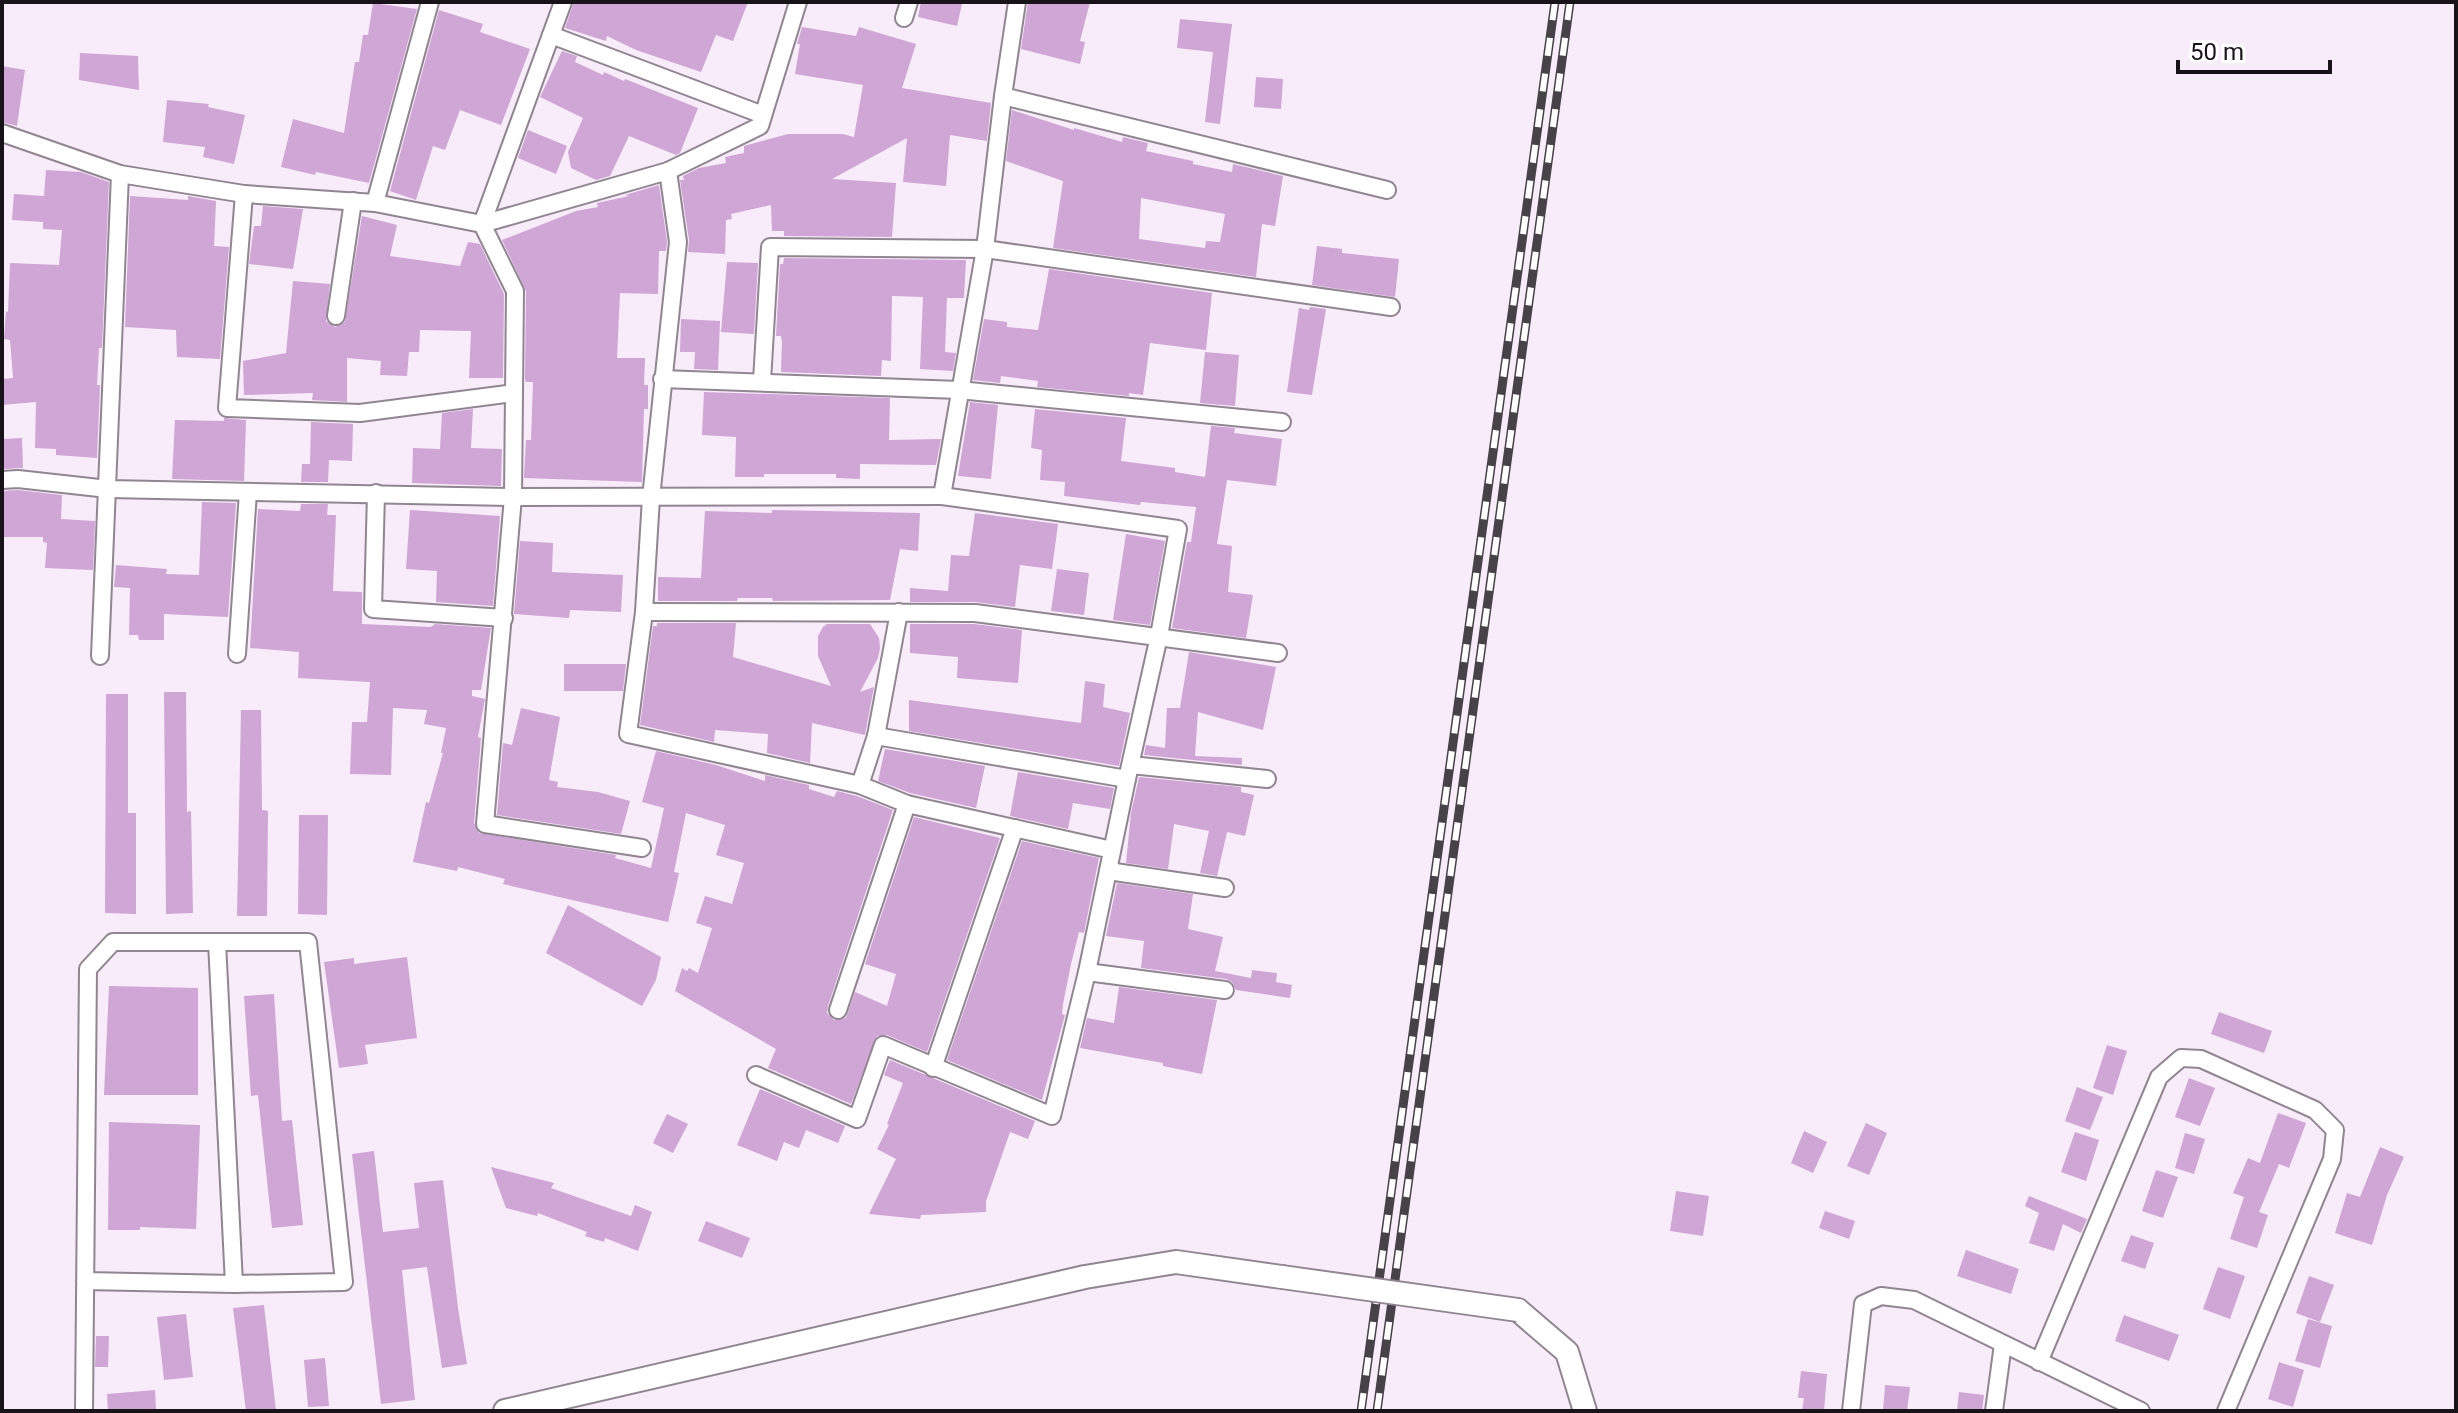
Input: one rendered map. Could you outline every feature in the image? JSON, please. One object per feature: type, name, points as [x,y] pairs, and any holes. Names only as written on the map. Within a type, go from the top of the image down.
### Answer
[{"type":"main road","points":[[505,1411],[1085,1277],[1176,1262],[1518,1310],[1567,1352],[1585,1411]]},
{"type":"street","points":[[375,203],[430,2]]},
{"type":"street","points":[[563,2],[482,224],[515,291],[513,497],[485,824],[642,848]]},
{"type":"street","points":[[2,133],[120,174],[244,194],[375,203],[482,224],[668,171],[760,126],[798,2]]},
{"type":"street","points":[[942,496],[985,249],[1017,2]]},
{"type":"street","points":[[551,35],[763,115]]},
{"type":"street","points":[[1003,96],[1387,190]]},
{"type":"street","points":[[668,171],[678,242],[651,498],[644,612],[628,734],[860,785],[907,804],[1112,850]]},
{"type":"street","points":[[100,656],[120,174]]},
{"type":"street","points":[[244,194],[227,408],[360,413],[514,393]]},
{"type":"street","points":[[336,316],[353,201]]},
{"type":"street","points":[[762,381],[770,247],[985,249],[1391,307]]},
{"type":"street","points":[[662,379],[959,390],[1282,422]]},
{"type":"street","points":[[2,480],[108,489],[513,497],[942,496],[1178,529],[1159,636],[1087,972],[1052,1116],[883,1045],[857,1119],[756,1075]]},
{"type":"street","points":[[237,654],[248,492]]},
{"type":"street","points":[[376,493],[373,609],[504,618]]},
{"type":"street","points":[[644,612],[975,613],[1278,653]]},
{"type":"street","points":[[860,785],[876,736],[899,612]]},
{"type":"street","points":[[876,736],[1129,772],[1267,779]]},
{"type":"street","points":[[838,1010],[907,804]]},
{"type":"street","points":[[933,1068],[1015,828]]},
{"type":"street","points":[[1108,871],[1225,888]]},
{"type":"street","points":[[84,1411],[85,1281],[88,969],[113,942],[308,942],[344,1282],[234,1284],[85,1281]]},
{"type":"street","points":[[217,942],[234,1284]]},
{"type":"street","points":[[1087,972],[1225,990]]},
{"type":"street","points":[[2039,1362],[2159,1077],[2181,1058],[2201,1059],[2315,1110],[2335,1130],[2332,1159],[2226,1411]]},
{"type":"street","points":[[1851,1411],[1863,1304],[1881,1296],[1914,1300],[2141,1411]]},
{"type":"street","points":[[1994,1411],[2003,1344]]},
{"type":"building","points":[[574,2],[748,2],[733,41],[716,35],[701,72],[636,50],[607,36],[606,41],[565,28]]},
{"type":"building","points":[[921,2],[962,4],[957,26],[918,17]]},
{"type":"building","points":[[1028,2],[1090,2],[1080,41],[1085,42],[1080,64],[1021,49]]},
{"type":"building","points":[[373,3],[417,9],[369,183],[281,167],[293,119],[344,133],[355,62],[359,62],[363,35],[368,35]]},
{"type":"building","points":[[439,10],[483,24],[480,32],[530,49],[501,125],[460,110],[445,150],[433,146],[416,200],[390,191]]},
{"type":"building","points":[[1180,19],[1232,24],[1220,124],[1205,122],[1213,52],[1177,48]]},
{"type":"building","points":[[802,27],[856,36],[859,27],[916,44],[902,88],[991,103],[987,141],[950,135],[946,186],[903,182],[907,138],[832,179],[896,183],[892,237],[784,236],[784,231],[772,231],[771,205],[731,214],[732,219],[726,220],[725,254],[688,252],[680,180],[684,180],[683,176],[699,168],[726,163],[725,157],[744,153],[744,146],[788,134],[843,134],[854,137],[863,85],[795,74],[800,44],[797,44]]},
{"type":"building","points":[[562,51],[577,56],[575,62],[603,75],[604,72],[625,79],[698,108],[680,153],[676,155],[629,136],[610,176],[596,180],[571,168],[568,152],[583,118],[540,97]]},
{"type":"building","points":[[80,53],[138,56],[139,90],[79,80]]},
{"type":"building","points":[[2,66],[25,70],[17,126],[2,122]]},
{"type":"building","points":[[1256,77],[1283,79],[1281,109],[1254,107]]},
{"type":"building","points":[[167,100],[209,104],[208,107],[245,115],[234,164],[203,157],[205,147],[163,142]]},
{"type":"building","points":[[1012,110],[1122,142],[1123,137],[1148,143],[1146,151],[1193,161],[1193,164],[1232,172],[1233,164],[1283,176],[1275,226],[1262,224],[1256,277],[1053,248],[1063,181],[1006,161]],"holes":[[[1141,198],[1225,214],[1220,242],[1206,241],[1205,248],[1139,239]]]},
{"type":"building","points":[[528,130],[567,146],[556,174],[518,158]]},
{"type":"building","points":[[46,170],[81,172],[109,182],[102,348],[99,348],[97,385],[100,385],[97,458],[56,455],[56,449],[35,448],[36,402],[2,405],[2,379],[13,378],[10,340],[4,339],[10,263],[59,265],[62,230],[43,229],[43,222],[12,220],[14,194],[44,196]]},
{"type":"building","points":[[659,185],[667,242],[666,251],[659,251],[658,294],[620,293],[617,358],[645,358],[644,385],[648,385],[648,409],[644,409],[642,482],[524,478],[526,440],[531,440],[533,382],[526,382],[525,379],[526,291],[502,240],[576,211],[598,207],[597,203]]},
{"type":"building","points":[[130,196],[188,200],[188,196],[216,201],[214,246],[229,247],[220,359],[177,357],[176,330],[125,327]]},
{"type":"building","points":[[263,206],[303,209],[293,269],[249,264],[254,226],[261,226]]},
{"type":"building","points":[[362,216],[397,225],[390,256],[460,266],[468,242],[480,244],[504,294],[503,378],[469,378],[471,331],[420,330],[419,352],[409,352],[407,376],[380,375],[381,361],[347,358],[347,402],[312,400],[313,393],[244,395],[243,361],[286,353],[293,281],[330,284],[326,321],[335,327],[345,322]]},
{"type":"building","points":[[1317,246],[1342,249],[1342,253],[1399,259],[1395,297],[1312,285]]},
{"type":"building","points":[[784,258],[966,260],[964,298],[947,298],[945,352],[956,353],[953,371],[920,369],[923,297],[892,296],[891,361],[882,360],[881,376],[781,372],[782,342],[781,336],[776,336],[780,264],[783,264]]},
{"type":"building","points":[[727,262],[758,263],[754,334],[721,332]]},
{"type":"building","points":[[1049,269],[1212,293],[1206,350],[1150,343],[1143,395],[1037,387],[1038,381],[1001,376],[1000,383],[973,380],[984,319],[1007,322],[1007,327],[1038,330]]},
{"type":"building","points":[[1310,307],[1326,309],[1312,395],[1287,392],[1299,308],[1309,310]]},
{"type":"building","points":[[681,319],[720,321],[718,370],[694,369],[695,352],[680,352]]},
{"type":"building","points":[[1205,352],[1239,355],[1235,406],[1200,403]]},
{"type":"building","points":[[704,392],[890,398],[889,440],[941,439],[936,465],[860,464],[860,479],[836,478],[836,474],[735,477],[736,437],[702,435]]},
{"type":"building","points":[[970,402],[998,405],[991,479],[958,476]]},
{"type":"building","points":[[473,409],[471,448],[502,449],[501,486],[412,483],[413,448],[440,449],[442,413]]},
{"type":"building","points":[[1035,409],[1126,418],[1121,461],[1175,468],[1175,472],[1205,477],[1211,426],[1235,428],[1234,433],[1282,439],[1276,486],[1227,480],[1217,544],[1232,546],[1228,592],[1253,595],[1246,638],[1172,628],[1196,507],[1141,502],[1140,505],[1064,496],[1065,482],[1040,480],[1042,450],[1031,448]]},
{"type":"building","points":[[224,418],[246,420],[244,481],[172,479],[175,420],[224,421]]},
{"type":"building","points":[[311,422],[353,424],[352,461],[329,460],[328,482],[301,482],[302,464],[310,464]]},
{"type":"building","points":[[22,438],[23,468],[2,469],[2,439]]},
{"type":"building","points":[[2,491],[62,495],[61,519],[95,521],[93,570],[45,568],[47,543],[43,542],[43,537],[2,537]]},
{"type":"building","points":[[202,502],[236,503],[228,617],[164,614],[164,640],[139,640],[138,635],[129,635],[130,588],[114,587],[116,565],[167,569],[166,574],[199,575]]},
{"type":"building","points":[[301,504],[328,504],[327,515],[336,515],[333,591],[362,592],[362,624],[491,628],[481,690],[472,690],[472,696],[485,699],[478,737],[481,738],[474,823],[479,833],[616,855],[615,858],[651,868],[664,808],[642,802],[656,751],[716,765],[765,781],[765,775],[809,785],[809,789],[834,797],[837,791],[893,810],[828,1006],[827,1013],[834,1020],[846,1018],[855,992],[887,1006],[896,974],[865,964],[914,817],[1000,838],[927,1052],[887,1035],[877,1036],[851,1104],[768,1068],[776,1049],[675,991],[682,968],[698,973],[712,928],[696,923],[705,896],[732,904],[744,863],[716,855],[725,825],[686,813],[674,872],[679,873],[668,922],[503,884],[505,879],[458,867],[457,871],[413,862],[426,802],[429,803],[443,753],[446,728],[424,724],[427,710],[393,708],[391,775],[350,774],[352,722],[367,722],[370,682],[298,678],[299,652],[250,648],[258,509],[300,511]]},
{"type":"building","points":[[410,510],[500,516],[493,606],[436,602],[437,571],[406,569]]},
{"type":"building","points":[[772,510],[920,513],[918,551],[900,549],[890,600],[773,601],[772,598],[738,598],[737,601],[658,601],[658,577],[701,578],[705,511],[772,513]]},
{"type":"building","points":[[975,513],[1058,524],[1052,569],[1020,565],[1015,607],[975,602],[910,602],[910,588],[948,591],[951,555],[969,556]]},
{"type":"building","points":[[1126,534],[1165,541],[1150,625],[1113,620]]},
{"type":"building","points":[[520,541],[553,543],[552,572],[623,575],[621,612],[570,610],[569,618],[514,614]]},
{"type":"building","points":[[1057,569],[1089,573],[1084,615],[1051,611]]},
{"type":"building","points":[[657,623],[736,623],[733,657],[831,686],[818,656],[818,636],[823,627],[827,624],[870,624],[879,638],[880,648],[860,692],[874,687],[865,735],[812,723],[810,763],[767,753],[768,734],[715,730],[714,742],[640,725],[653,626]]},
{"type":"building","points":[[910,624],[974,624],[1022,630],[1018,683],[957,678],[958,657],[910,653]]},
{"type":"building","points":[[1189,652],[1276,667],[1263,730],[1198,712],[1195,756],[1242,758],[1242,765],[1144,755],[1146,745],[1165,748],[1167,708],[1180,708]]},
{"type":"building","points":[[564,664],[626,664],[623,691],[564,691]]},
{"type":"building","points":[[1085,681],[1105,684],[1103,707],[1130,713],[1119,766],[909,731],[909,700],[1081,723]]},
{"type":"building","points":[[164,692],[186,692],[187,812],[191,811],[193,913],[166,914]]},
{"type":"building","points":[[106,694],[128,694],[128,813],[136,813],[136,914],[105,913]]},
{"type":"building","points":[[521,708],[560,717],[549,780],[558,782],[557,787],[598,792],[630,801],[621,834],[497,815],[503,743],[512,745]]},
{"type":"building","points":[[241,710],[261,710],[262,810],[268,811],[267,916],[237,916]]},
{"type":"building","points":[[885,749],[985,766],[976,808],[910,793],[878,781]]},
{"type":"building","points":[[1018,772],[1114,788],[1110,809],[1073,803],[1068,829],[1010,816]]},
{"type":"building","points":[[1139,777],[1241,787],[1241,792],[1254,795],[1245,836],[1227,832],[1217,876],[1200,873],[1209,831],[1174,824],[1168,869],[1126,863],[1131,813]]},
{"type":"building","points":[[299,815],[328,815],[327,915],[298,914]]},
{"type":"building","points":[[1022,841],[1099,858],[1084,933],[1079,932],[1071,964],[1063,1004],[1062,1014],[1065,1015],[1042,1100],[947,1060]]},
{"type":"building","points":[[1117,883],[1193,894],[1188,929],[1223,937],[1215,971],[1251,978],[1252,970],[1277,973],[1276,982],[1292,985],[1290,998],[1236,990],[1232,982],[1226,979],[1141,968],[1144,941],[1106,936]]},
{"type":"building","points":[[568,905],[661,957],[656,980],[642,1006],[546,953]]},
{"type":"building","points":[[407,957],[417,1038],[365,1045],[368,1064],[339,1068],[324,962],[354,958],[354,964]]},
{"type":"building","points":[[109,986],[198,988],[198,1095],[104,1095]]},
{"type":"building","points":[[1119,987],[1217,1000],[1202,1074],[1163,1066],[1163,1063],[1080,1048],[1087,1018],[1114,1023]]},
{"type":"building","points":[[274,994],[282,1121],[292,1120],[303,1225],[272,1228],[258,1095],[251,1096],[244,996]]},
{"type":"building","points":[[2219,1012],[2272,1031],[2264,1053],[2211,1034]]},
{"type":"building","points":[[2107,1045],[2127,1051],[2113,1095],[2093,1088]]},
{"type":"building","points":[[890,1060],[1035,1121],[1028,1139],[1010,1132],[986,1201],[986,1212],[921,1215],[920,1219],[869,1214],[896,1159],[877,1149],[903,1083],[884,1075]]},
{"type":"building","points":[[2189,1078],[2215,1088],[2200,1126],[2175,1117]]},
{"type":"building","points":[[2077,1087],[2103,1097],[2090,1130],[2065,1121]]},
{"type":"building","points":[[760,1089],[845,1126],[838,1143],[806,1130],[799,1148],[784,1142],[777,1161],[737,1145]]},
{"type":"building","points":[[2278,1113],[2306,1123],[2289,1168],[2279,1164],[2259,1212],[2268,1215],[2257,1248],[2230,1239],[2244,1197],[2233,1193],[2248,1158],[2260,1163]]},
{"type":"building","points":[[667,1114],[688,1124],[673,1153],[653,1143]]},
{"type":"building","points":[[109,1122],[200,1125],[196,1229],[140,1227],[140,1230],[108,1230]]},
{"type":"building","points":[[1866,1123],[1887,1133],[1869,1175],[1847,1166]]},
{"type":"building","points":[[1804,1131],[1827,1142],[1813,1173],[1791,1163]]},
{"type":"building","points":[[2075,1132],[2099,1140],[2086,1181],[2061,1172]]},
{"type":"building","points":[[2185,1133],[2205,1139],[2194,1174],[2175,1168]]},
{"type":"building","points":[[2380,1147],[2404,1157],[2387,1195],[2372,1245],[2335,1233],[2347,1193],[2360,1197]]},
{"type":"building","points":[[374,1151],[383,1232],[419,1228],[414,1183],[443,1180],[467,1364],[442,1368],[427,1267],[402,1270],[415,1400],[381,1404],[352,1154]]},
{"type":"building","points":[[491,1167],[554,1183],[551,1188],[631,1216],[635,1205],[652,1212],[638,1251],[605,1238],[604,1242],[585,1236],[587,1232],[538,1213],[537,1216],[506,1208]]},
{"type":"building","points":[[2156,1170],[2178,1177],[2163,1218],[2142,1211]]},
{"type":"building","points":[[1676,1191],[1709,1196],[1703,1236],[1670,1231]]},
{"type":"building","points":[[2029,1196],[2087,1219],[2081,1233],[2063,1224],[2054,1251],[2029,1243],[2039,1213],[2025,1206]]},
{"type":"building","points":[[1825,1211],[1855,1221],[1849,1239],[1819,1228]]},
{"type":"building","points":[[706,1221],[750,1238],[742,1258],[698,1241]]},
{"type":"building","points":[[2131,1235],[2154,1243],[2145,1269],[2121,1261]]},
{"type":"building","points":[[1966,1250],[2019,1269],[2011,1294],[1957,1276]]},
{"type":"building","points":[[2218,1267],[2245,1276],[2230,1319],[2203,1309]]},
{"type":"building","points":[[2309,1276],[2334,1285],[2320,1322],[2296,1313]]},
{"type":"building","points":[[264,1305],[276,1411],[246,1411],[233,1308]]},
{"type":"building","points":[[186,1314],[193,1377],[164,1380],[157,1317]]},
{"type":"building","points":[[2124,1315],[2179,1335],[2169,1361],[2115,1341]]},
{"type":"building","points":[[2308,1319],[2332,1326],[2320,1368],[2295,1361]]},
{"type":"building","points":[[96,1336],[109,1336],[108,1367],[95,1367]]},
{"type":"building","points":[[325,1358],[329,1406],[308,1407],[304,1360]]},
{"type":"building","points":[[2279,1362],[2304,1370],[2293,1407],[2268,1399]]},
{"type":"building","points":[[1801,1371],[1827,1374],[1824,1411],[1802,1411],[1804,1398],[1798,1398]]},
{"type":"building","points":[[1885,1385],[1910,1387],[1907,1411],[1883,1411]]},
{"type":"building","points":[[155,1390],[156,1411],[108,1411],[107,1394]]},
{"type":"building","points":[[1959,1392],[1984,1395],[1982,1411],[1957,1411]]},
{"type":"railway","points":[[1361,1411],[1555,2]]},
{"type":"railway","points":[[1377,1411],[1570,2]]}]
